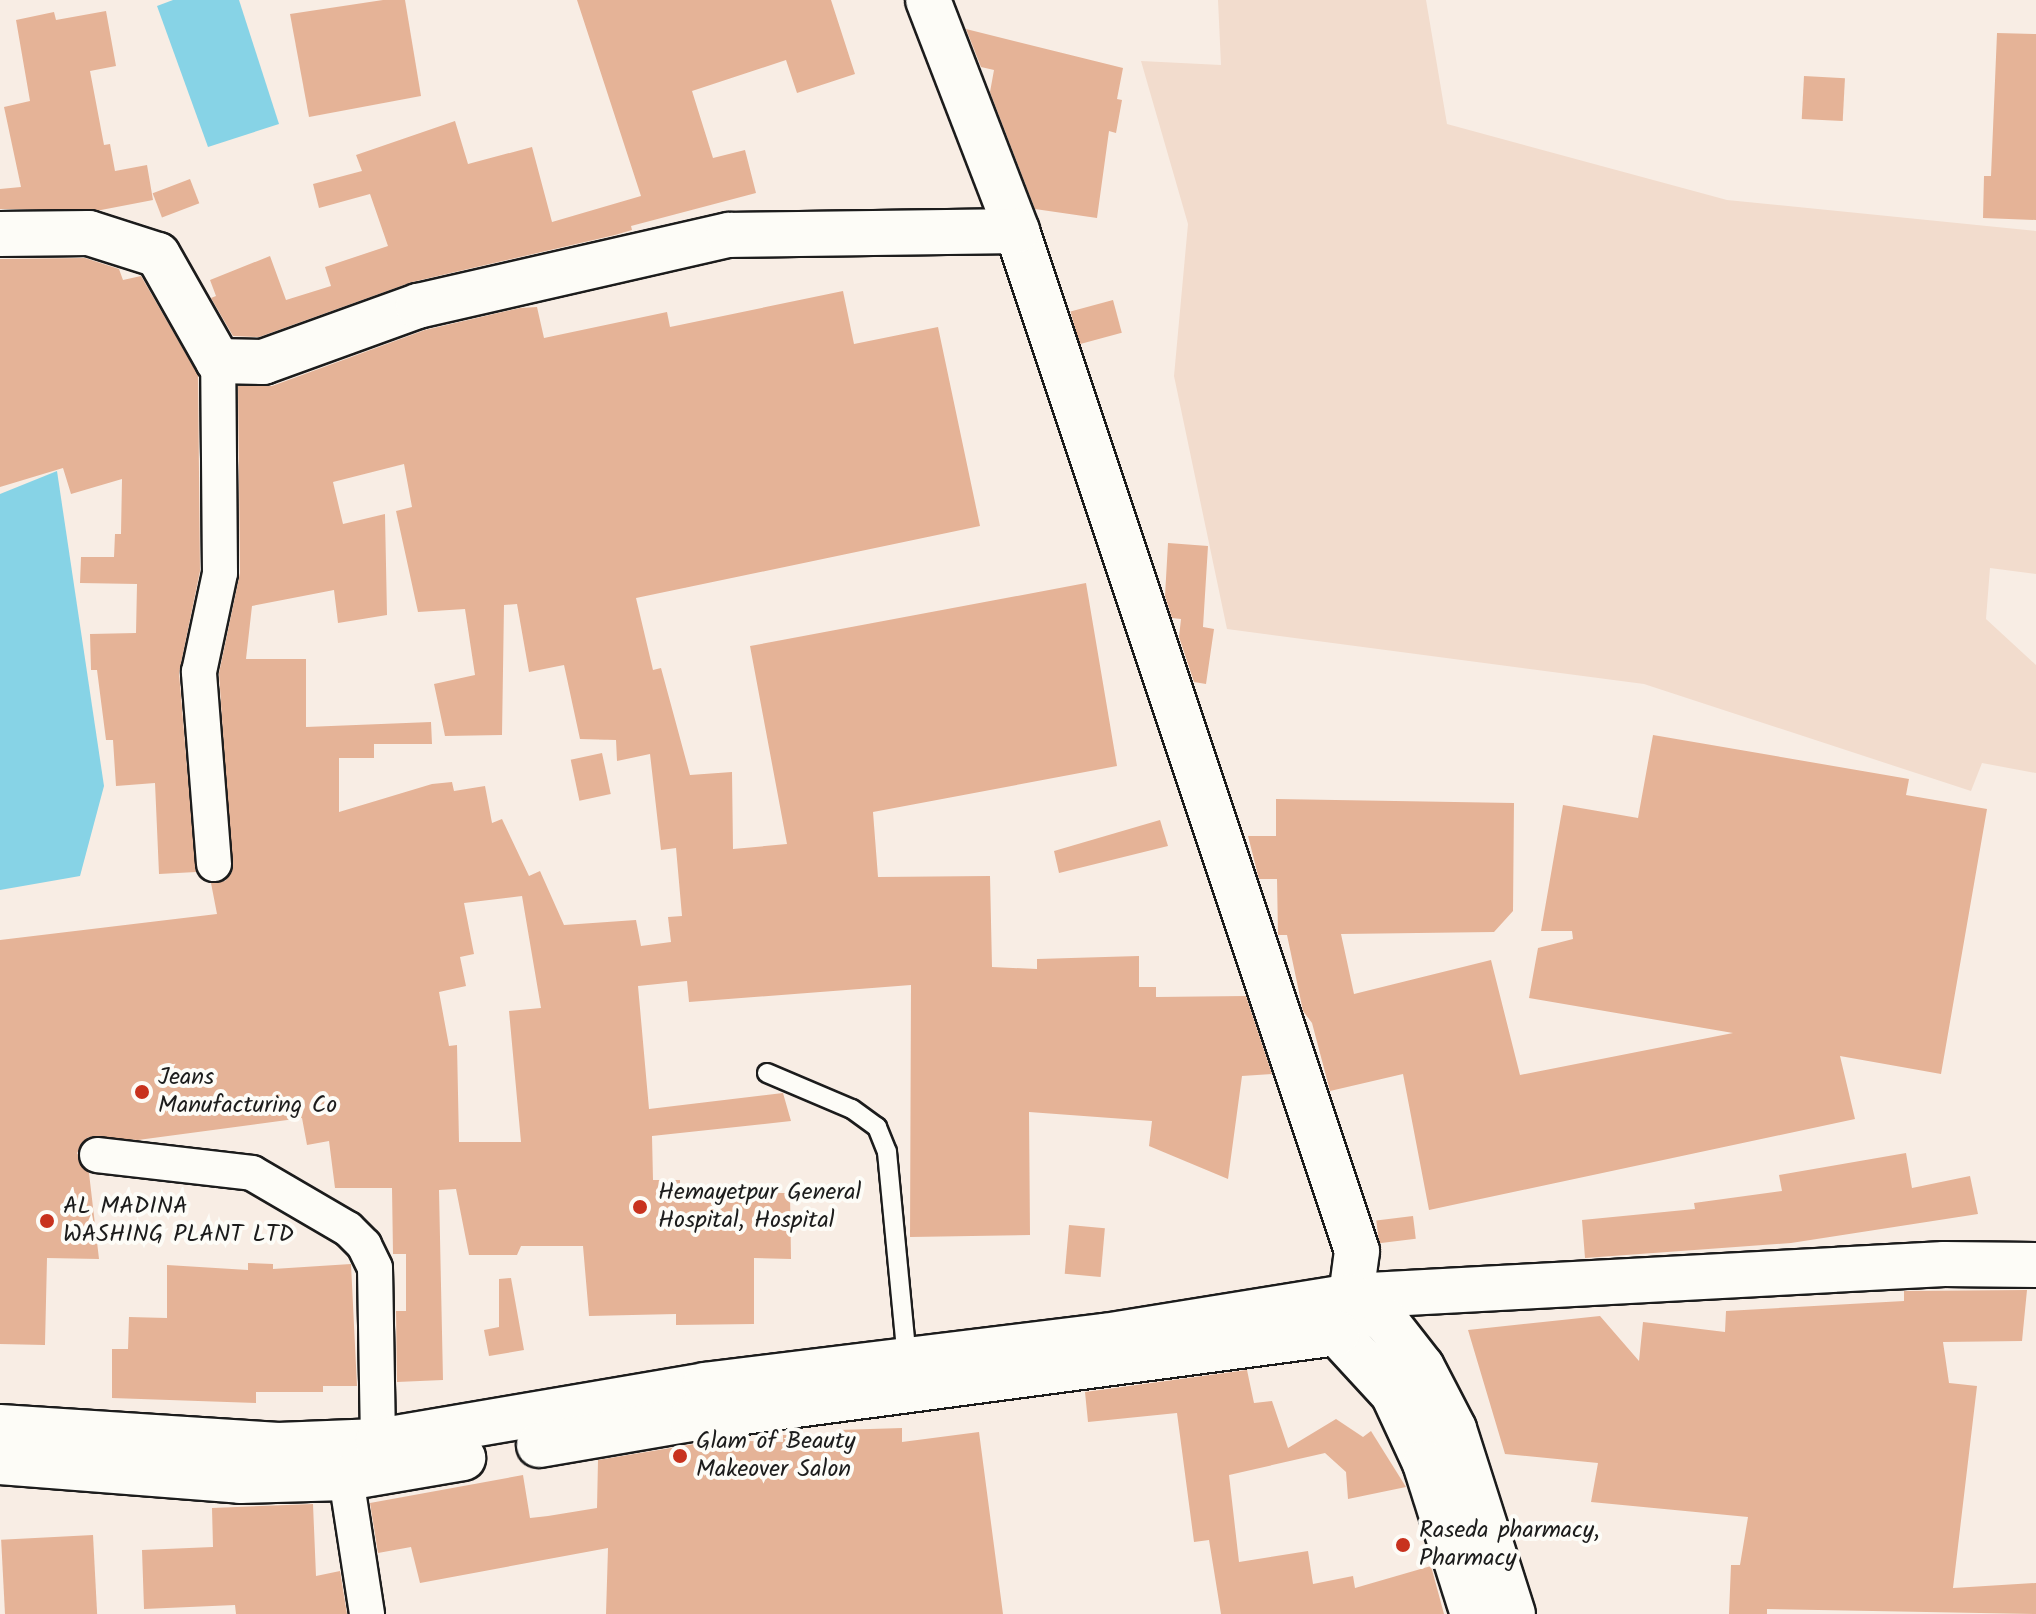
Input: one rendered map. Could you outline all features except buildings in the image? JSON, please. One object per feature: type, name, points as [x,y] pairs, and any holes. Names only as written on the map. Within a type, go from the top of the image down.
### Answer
[{"type":"main road","points":[[928,0],[1017,231],[1357,1251],[1367,1308],[1393,1394],[1425,1463],[1473,1614]]},
{"type":"main road","points":[[0,234],[89,233],[158,255],[218,361],[263,362],[418,306],[729,235],[1017,231]]},
{"type":"main road","points":[[0,1427],[278,1445],[378,1441],[705,1385],[1105,1336],[1367,1308],[1944,1264],[2036,1265]]},
{"type":"main road","points":[[0,1462],[240,1481],[346,1478],[1367,1308]]},
{"type":"main road","points":[[1367,1308],[1422,1367],[1454,1429],[1513,1614]]},
{"type":"street","points":[[214,864],[199,672],[220,573],[218,361]]},
{"type":"street","points":[[97,1155],[252,1173],[348,1229],[364,1245],[375,1268],[378,1441]]},
{"type":"street","points":[[346,1478],[367,1614]]},
{"type":"lane","points":[[767,1073],[852,1109],[877,1127],[887,1152],[907,1360]]},
{"type":"shaded area","points":[[1218,0],[1426,0],[1447,124],[1727,200],[2036,231],[2036,574],[1990,568],[1986,619],[2036,665],[2036,773],[1982,763],[1971,791],[1644,684],[1227,629],[1174,376],[1188,224],[1141,61],[1221,65]]},
{"type":"water","points":[[173,0],[239,0],[279,124],[208,147],[157,6]]},
{"type":"water","points":[[57,471],[104,786],[80,876],[0,890],[0,494]]},
{"type":"place","name":"Jeans Manufacturing Co","points":[[142,1092]]},
{"type":"place","name":"Hemayetpur General Hospital, Hospital","points":[[640,1207]]},
{"type":"place","name":"AL MADINA WASHING PLANT LTD","points":[[47,1221]]},
{"type":"place","name":"Glam of Beauty Makeover Salon","points":[[680,1456]]},
{"type":"place","name":"Raseda pharmacy, Pharmacy","points":[[1403,1545]]}]
